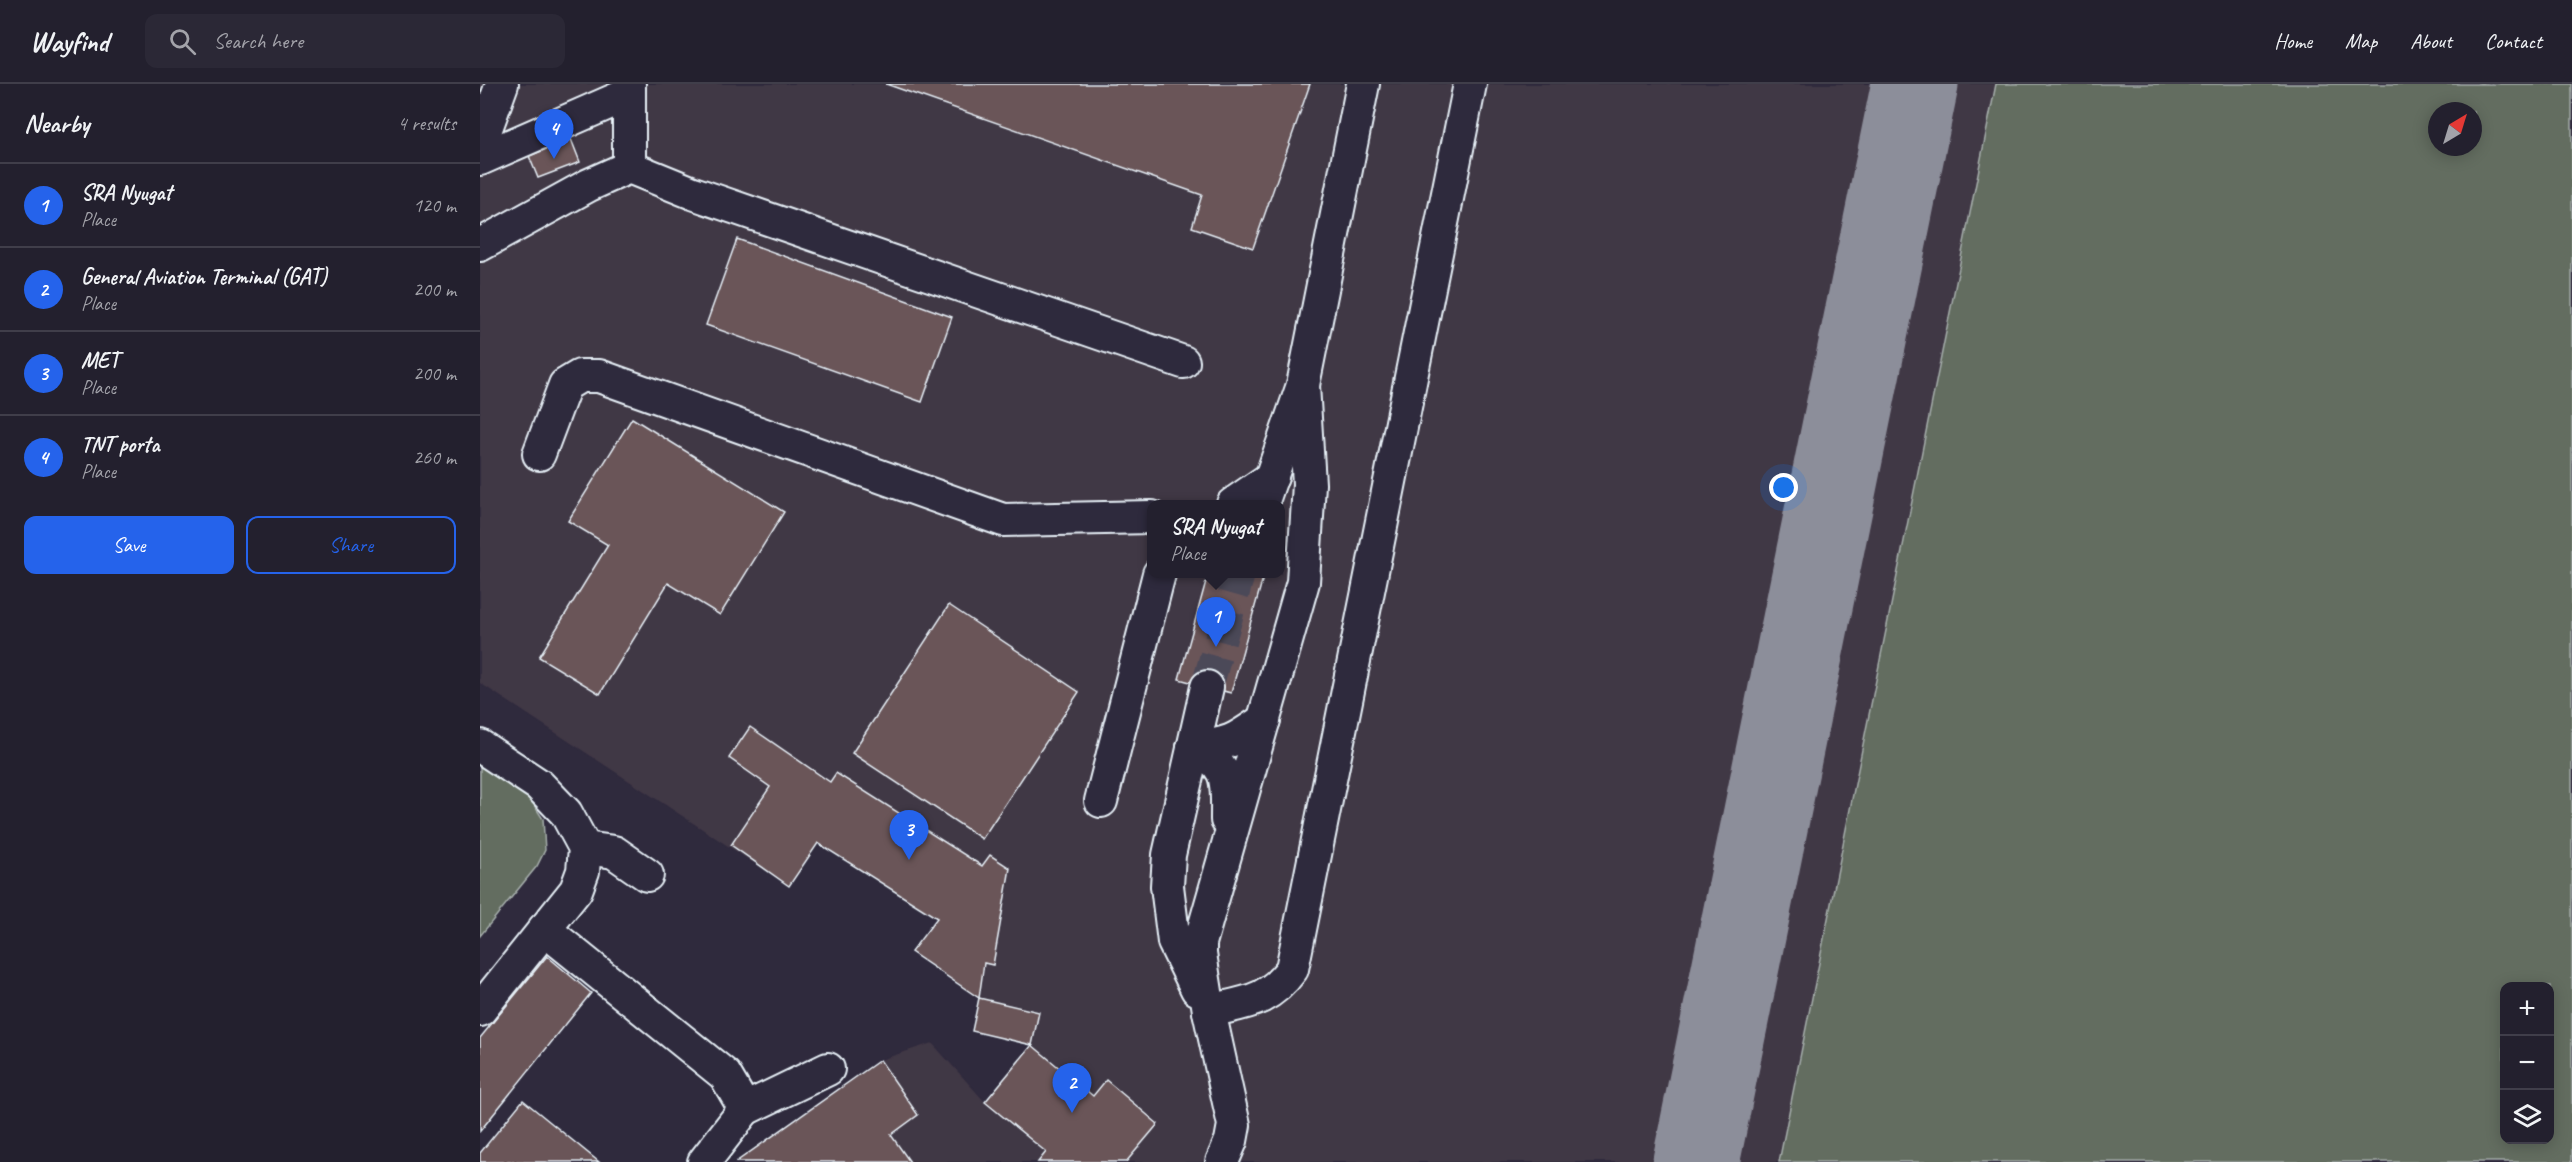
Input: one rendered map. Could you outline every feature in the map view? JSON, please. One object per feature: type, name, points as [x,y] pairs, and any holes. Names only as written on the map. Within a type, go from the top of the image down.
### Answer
[{"type":"street","points":[[480,145],[502,84]]},
{"type":"street","points":[[1243,500],[1267,490],[1303,385],[1363,84]]},
{"type":"street","points":[[1209,1011],[1268,994],[1281,985],[1292,969],[1470,84]]},
{"type":"street","points":[[480,159],[629,89],[629,167]]},
{"type":"street","points":[[480,245],[590,185],[629,167],[693,193],[1183,362]]},
{"type":"street","points":[[539,454],[565,385],[580,376],[599,376],[1003,520],[1147,517]]},
{"type":"street","points":[[1222,1162],[1231,1141],[1234,1125],[1209,1011],[1200,943],[1303,582],[1309,484],[1303,385]]},
{"type":"street","points":[[1101,801],[1158,578]]},
{"type":"street","points":[[1207,687],[1169,855],[1167,886],[1174,942],[1181,960],[1209,1011]]},
{"type":"street","points":[[1193,748],[1223,745],[1235,741],[1264,720]]},
{"type":"street","points":[[480,746],[539,785],[566,813],[585,848],[583,871],[576,890],[480,1010]]},
{"type":"street","points":[[1193,748],[1217,761],[1224,776],[1227,789],[1227,851]]},
{"type":"street","points":[[585,848],[614,852],[647,875]]},
{"type":"street","points":[[544,929],[725,1076],[745,1109]]},
{"type":"street","points":[[704,1162],[745,1109],[828,1069]]},
{"type":"shaded area","points":[[480,84],[2572,84],[2572,1162],[736,1162],[880,1060],[932,1043],[985,1102],[1032,1045],[972,1031],[979,998],[911,952],[937,918],[819,843],[789,886],[480,683]]},
{"type":"green space","points":[[1996,84],[2572,84],[2572,1162],[1779,1162]]},
{"type":"green space","points":[[480,758],[523,788],[543,819],[545,850],[537,866],[480,936]]},
{"type":"building","points":[[886,84],[1310,84],[1253,248],[1192,227],[1202,195]]},
{"type":"building","points":[[571,139],[580,162],[538,178],[529,156]]},
{"type":"building","points":[[737,239],[952,317],[922,402],[706,325]]},
{"type":"building","points":[[632,418],[784,512],[720,615],[668,583],[600,694],[539,657],[608,545],[568,521]]},
{"type":"building","points":[[1207,578],[1263,578],[1231,693],[1179,679]]},
{"type":"building","points":[[949,605],[1079,692],[982,839],[852,753]]},
{"type":"building","points":[[750,727],[830,782],[836,773],[982,866],[990,855],[1010,868],[993,965],[984,963],[979,998],[911,952],[937,918],[818,843],[789,886],[731,845],[770,787],[729,758]]},
{"type":"building","points":[[547,956],[591,993],[480,1131],[480,1038]]},
{"type":"building","points":[[979,998],[1039,1012],[1032,1045],[972,1031]]},
{"type":"building","points":[[1032,1045],[1093,1096],[1106,1080],[1158,1124],[1126,1162],[1038,1162],[1046,1152],[985,1102]]},
{"type":"building","points":[[880,1060],[918,1115],[891,1135],[910,1162],[736,1162]]},
{"type":"building","points":[[523,1100],[599,1162],[480,1162],[480,1153]]},
{"type":"taxiway","points":[[1696,1162],[1915,84]]},
{"type":"tunnel","points":[[1207,687],[1238,578]]},
{"type":"place","name":"TNT porta","points":[[554,159]]},
{"type":"place","name":"SRA Nyugat","points":[[1216,647]]},
{"type":"place","name":"MET","points":[[909,860]]},
{"type":"place","name":"General Aviation Terminal (GAT)","points":[[1072,1113]]}]
